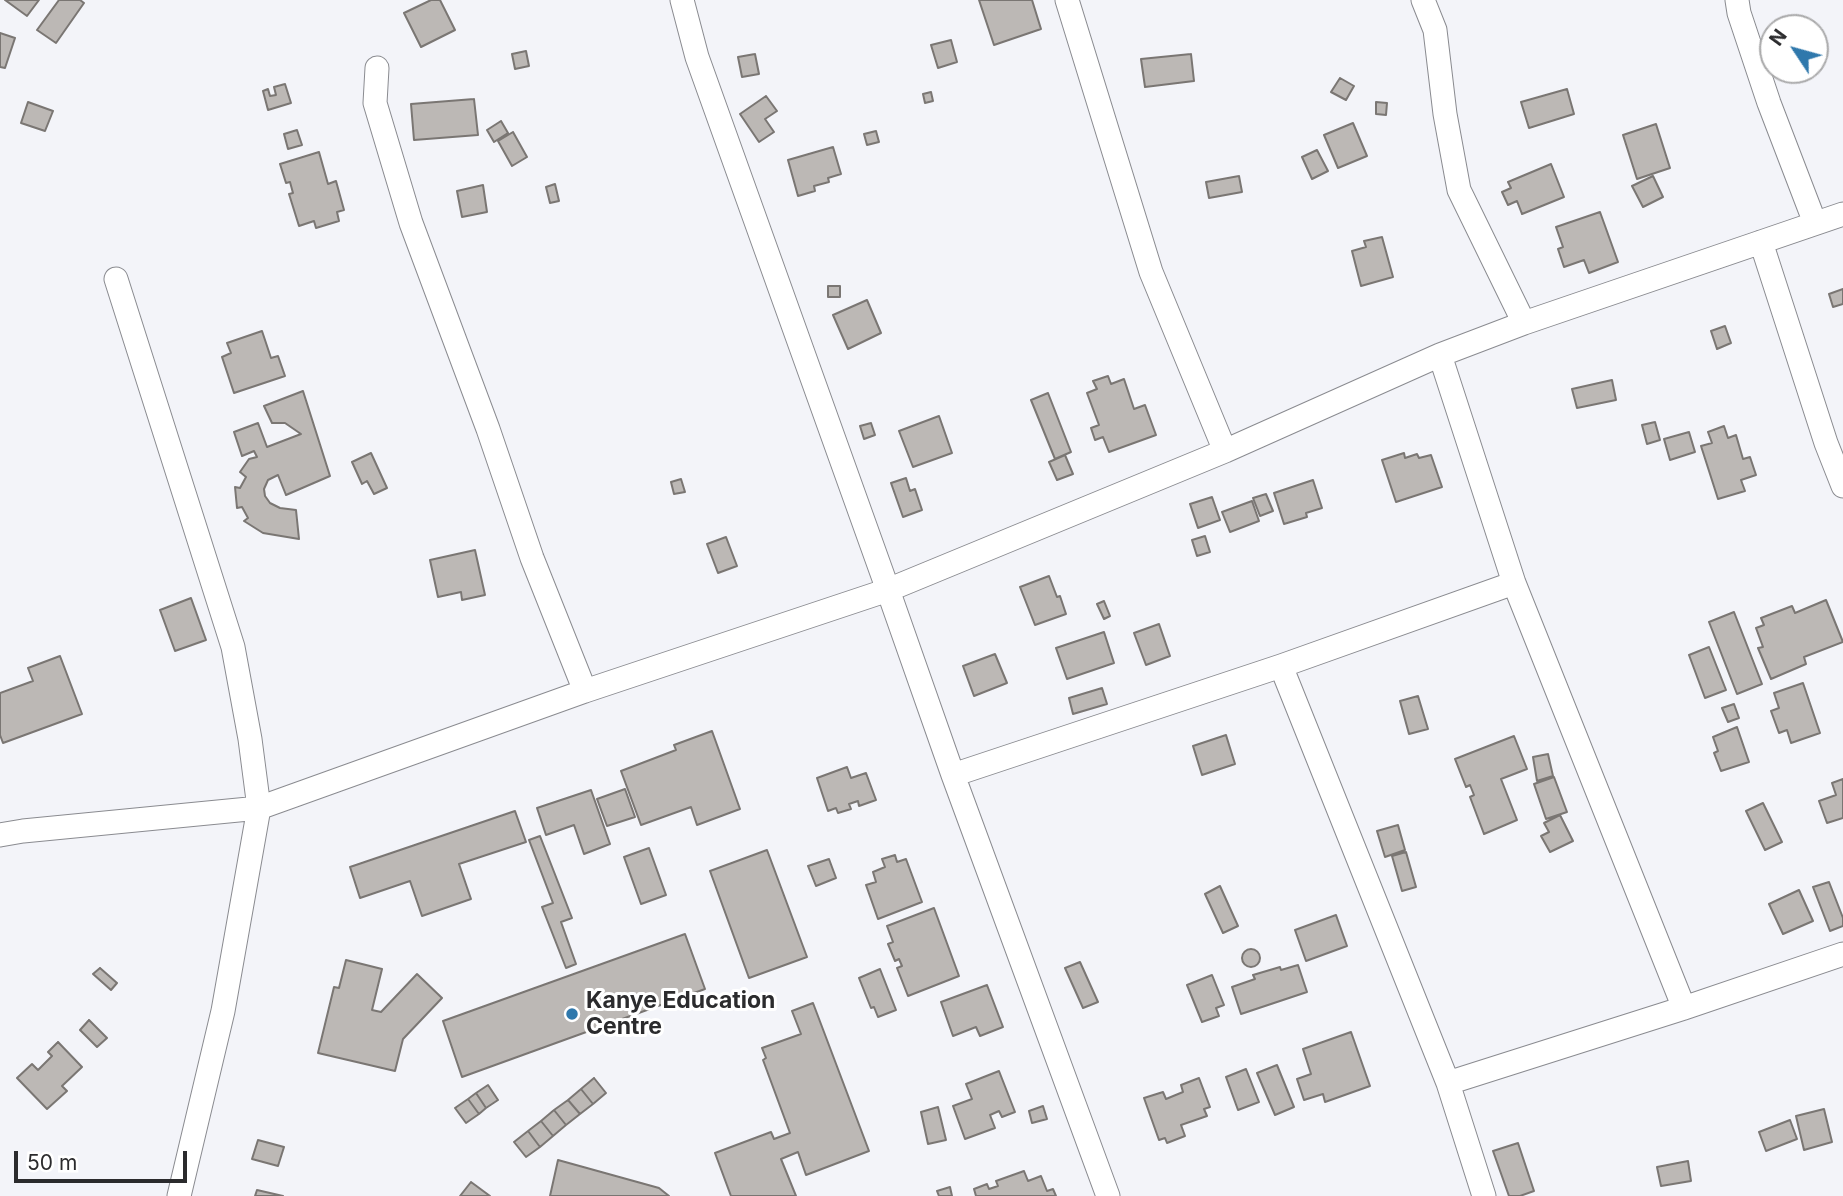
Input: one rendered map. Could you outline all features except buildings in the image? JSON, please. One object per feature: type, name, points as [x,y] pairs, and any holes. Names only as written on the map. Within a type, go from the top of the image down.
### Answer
[{"type":"street","points":[[682,0],[697,57],[953,775],[1108,1196]]},
{"type":"street","points":[[1067,0],[1151,272],[1225,452]]},
{"type":"street","points":[[1423,0],[1435,30],[1445,114],[1459,190],[1524,323]]},
{"type":"street","points":[[1737,0],[1769,103],[1815,223]]},
{"type":"street","points":[[377,68],[375,103],[411,223],[488,429],[532,558],[585,691]]},
{"type":"street","points":[[0,835],[258,808],[585,691],[888,590],[1225,452],[1440,355],[1524,323],[1843,214]]},
{"type":"street","points":[[1761,242],[1835,440],[1843,486]]},
{"type":"street","points":[[116,279],[233,647],[250,740],[258,808],[223,1011],[179,1196]]},
{"type":"street","points":[[1440,355],[1514,583],[1684,1008]]},
{"type":"street","points":[[953,775],[1281,666],[1514,583]]},
{"type":"street","points":[[1281,666],[1448,1083],[1484,1196]]},
{"type":"street","points":[[1448,1083],[1843,954]]},
{"type":"place","name":"Kanye Education Centre","points":[[572,1014]]}]
